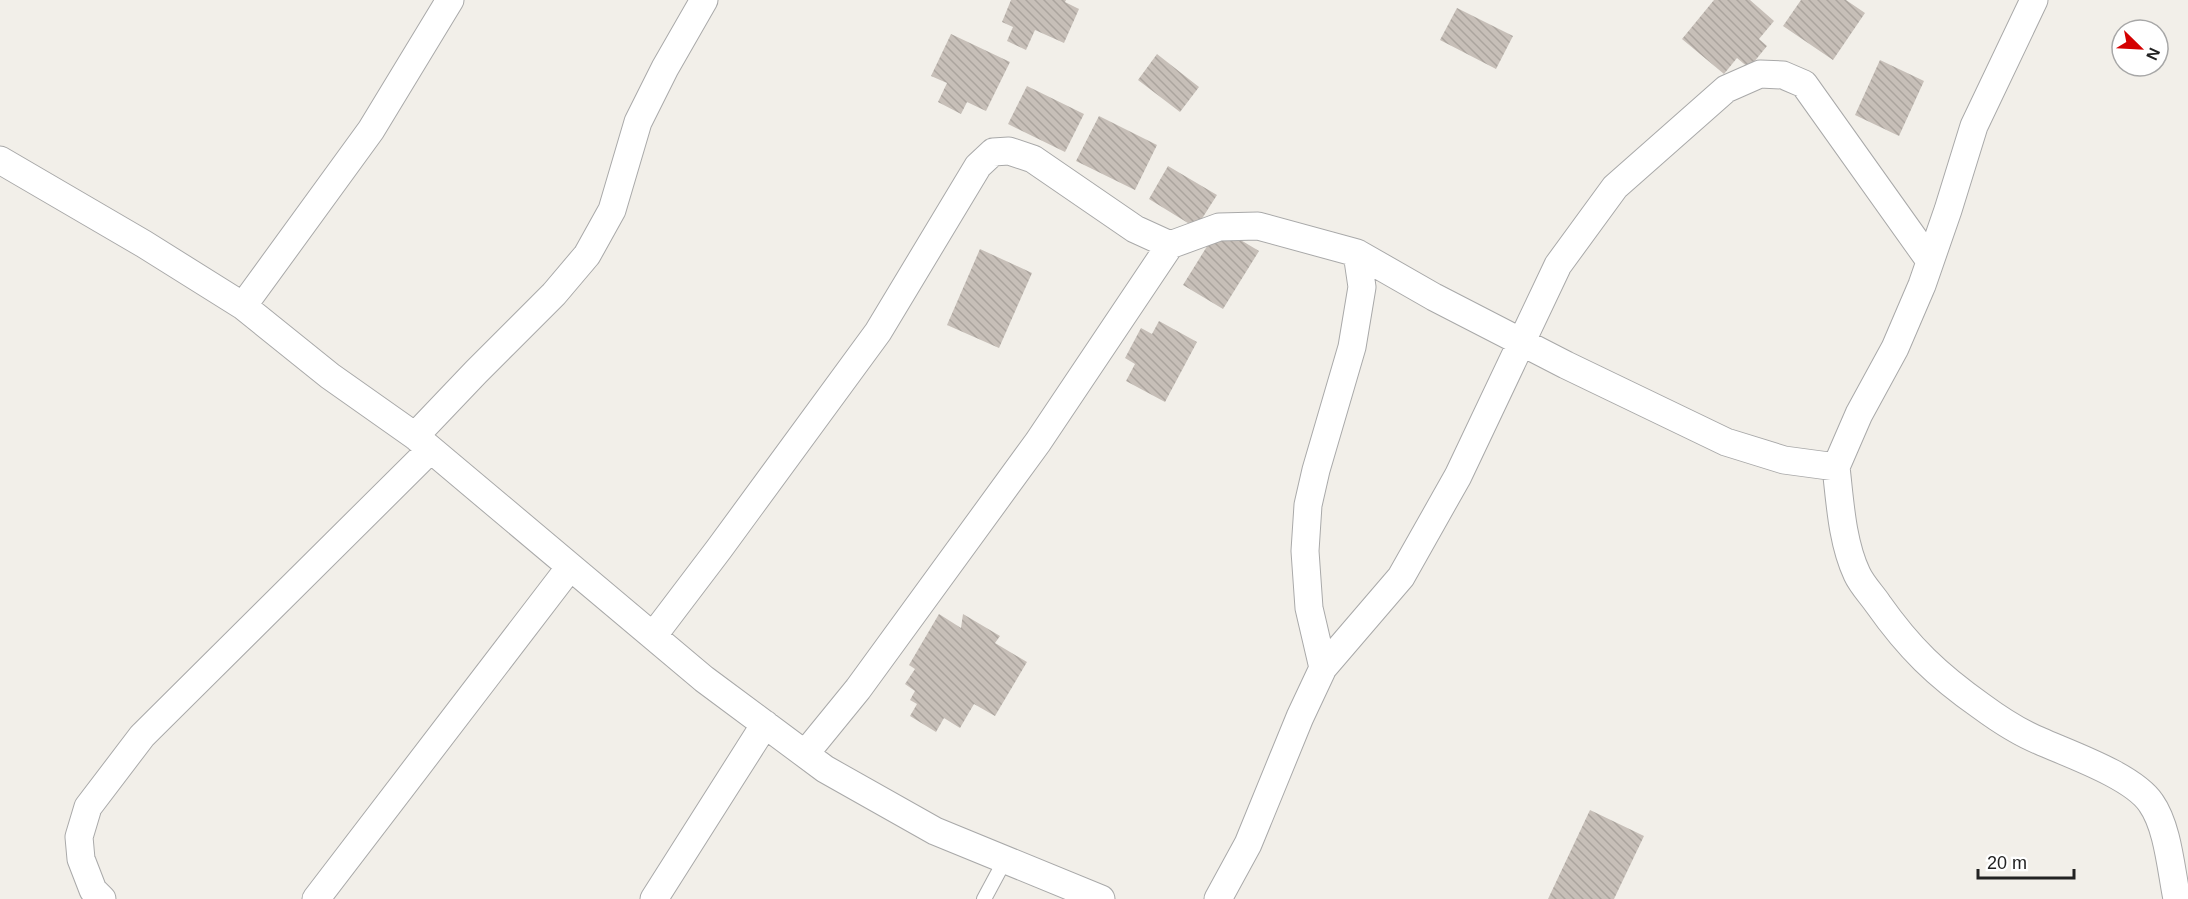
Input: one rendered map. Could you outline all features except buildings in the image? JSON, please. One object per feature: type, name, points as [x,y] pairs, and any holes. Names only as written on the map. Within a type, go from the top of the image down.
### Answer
[{"type":"street","points":[[243,306],[371,130],[450,0]]},
{"type":"street","points":[[102,899],[93,890],[81,859],[79,837],[88,807],[142,736],[423,443],[476,372],[554,294],[587,255],[612,210],[638,122],[665,68],[705,0]]},
{"type":"street","points":[[2034,0],[1974,126],[1930,261],[1895,348],[1859,414],[1836,467],[1845,533],[1857,575],[1897,630],[1922,659],[1946,681],[2019,732],[2120,778],[2150,802],[2161,824],[2177,899]]},
{"type":"street","points":[[1218,899],[1248,844],[1300,717],[1323,668],[1401,577],[1458,476],[1558,265],[1615,187],[1726,89],[1761,74],[1784,75],[1804,84],[1930,261]]},
{"type":"street","points":[[653,636],[878,332],[978,166],[993,152],[1009,151],[1033,159],[1135,229],[1170,245]]},
{"type":"street","points":[[0,160],[144,244],[243,306],[330,376],[423,443],[704,679],[825,769],[935,831],[1101,899]]},
{"type":"street","points":[[805,754],[858,689],[1038,441],[1170,245],[1219,227],[1258,226],[1357,253],[1434,297],[1522,340],[1566,365],[1726,442],[1784,460],[1836,467]]},
{"type":"street","points":[[1323,668],[1309,608],[1305,551],[1308,505],[1352,347],[1362,287],[1357,253]]},
{"type":"street","points":[[316,899],[570,567]]},
{"type":"street","points":[[654,899],[765,724]]},
{"type":"lane","points":[[984,899],[1005,860]]}]
